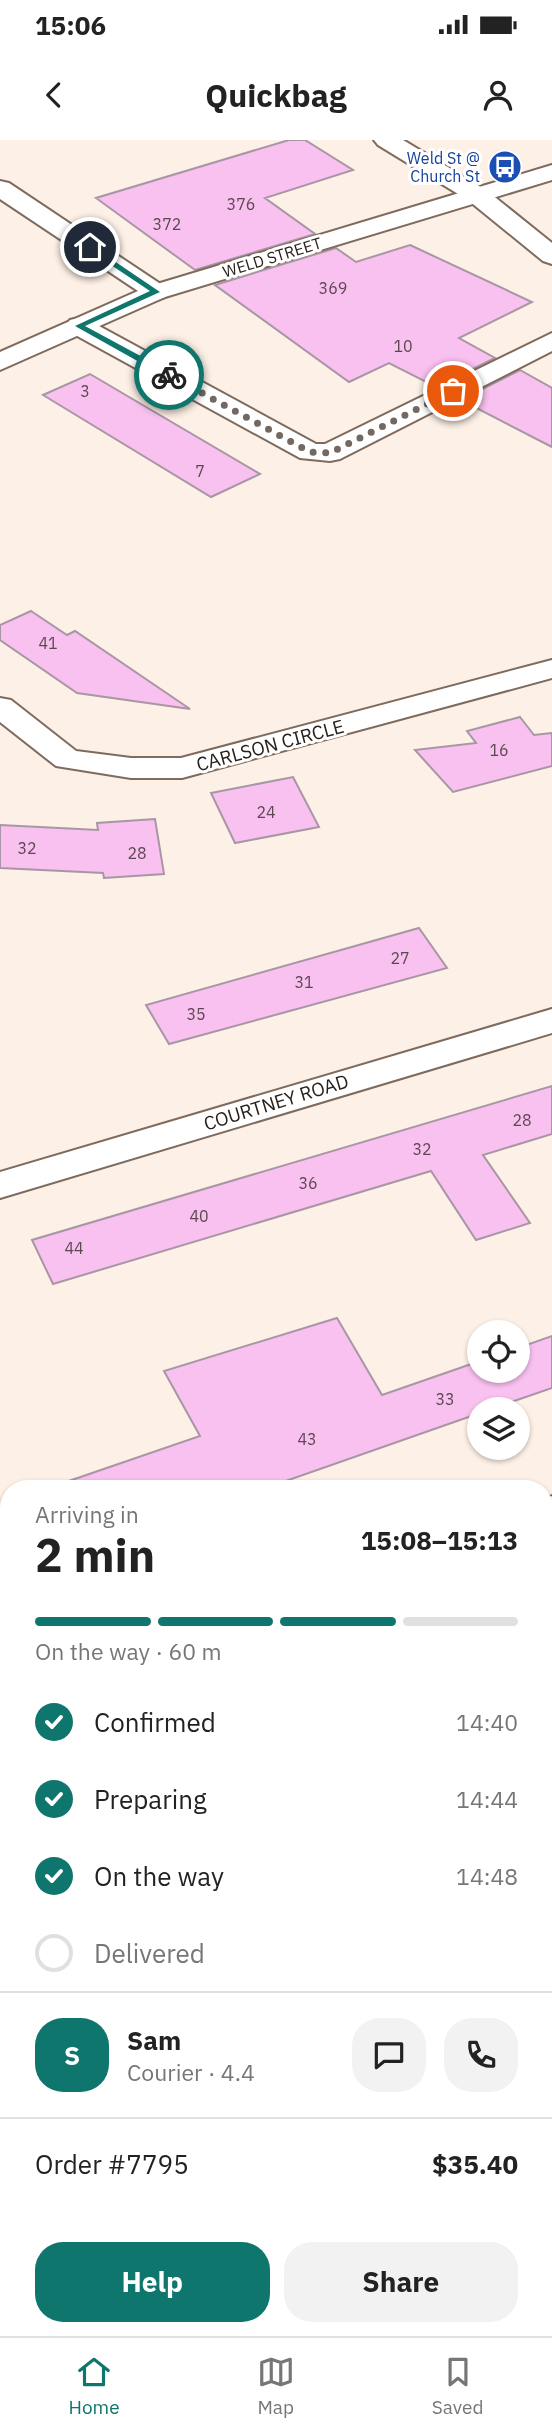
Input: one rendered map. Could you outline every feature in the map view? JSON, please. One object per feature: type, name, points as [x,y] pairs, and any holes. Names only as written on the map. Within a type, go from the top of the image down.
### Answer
[{"type":"main road","points":[[386,140],[477,195],[552,256]]},
{"type":"main road","name":"WELD STREET","points":[[0,362],[156,292],[552,172]]},
{"type":"main road","points":[[0,188],[156,292]]},
{"type":"main road","points":[[79,326],[310,452],[330,453],[552,341]]},
{"type":"main road","name":"CARLSON CIRCLE","points":[[0,708],[66,759],[131,768],[182,768],[552,669]]},
{"type":"main road","name":"COURTNEY ROAD","points":[[0,1185],[552,1021]]},
{"type":"building","points":[[289,140],[305,140],[353,170],[265,198],[315,234],[195,270],[96,198]]},
{"type":"building","points":[[410,245],[532,302],[459,338],[495,358],[436,387],[389,363],[349,382],[215,285],[336,248],[356,262]]},
{"type":"building","points":[[520,370],[552,388],[552,447],[461,400]]},
{"type":"building","points":[[90,374],[260,474],[211,497],[43,395]]},
{"type":"building","points":[[31,611],[67,635],[75,631],[190,709],[77,693],[0,640],[0,625]]},
{"type":"building","points":[[520,717],[534,735],[552,733],[552,766],[453,792],[415,750],[476,743],[467,731]]},
{"type":"building","points":[[293,777],[319,827],[235,843],[211,793]]},
{"type":"building","points":[[155,819],[164,874],[104,878],[103,873],[0,868],[0,825],[98,830],[97,823]]},
{"type":"building","points":[[419,928],[447,968],[169,1044],[146,1005]]},
{"type":"building","points":[[552,1086],[552,1134],[483,1155],[530,1223],[476,1240],[431,1171],[53,1284],[32,1240]]},
{"type":"building","points":[[337,1318],[382,1395],[467,1366],[467,1383],[530,1383],[530,1344],[552,1336],[552,1388],[526,1397],[467,1397],[467,1418],[289,1480],[72,1480],[200,1436],[164,1371]]},
{"type":"way so far","points":[[169,375],[310,452],[330,453],[453,391]]},
{"type":"place","name":"Weld St @ Church St","points":[[505,167]]},
{"type":"route","points":[[90,247],[156,292],[79,326],[169,375]]}]
